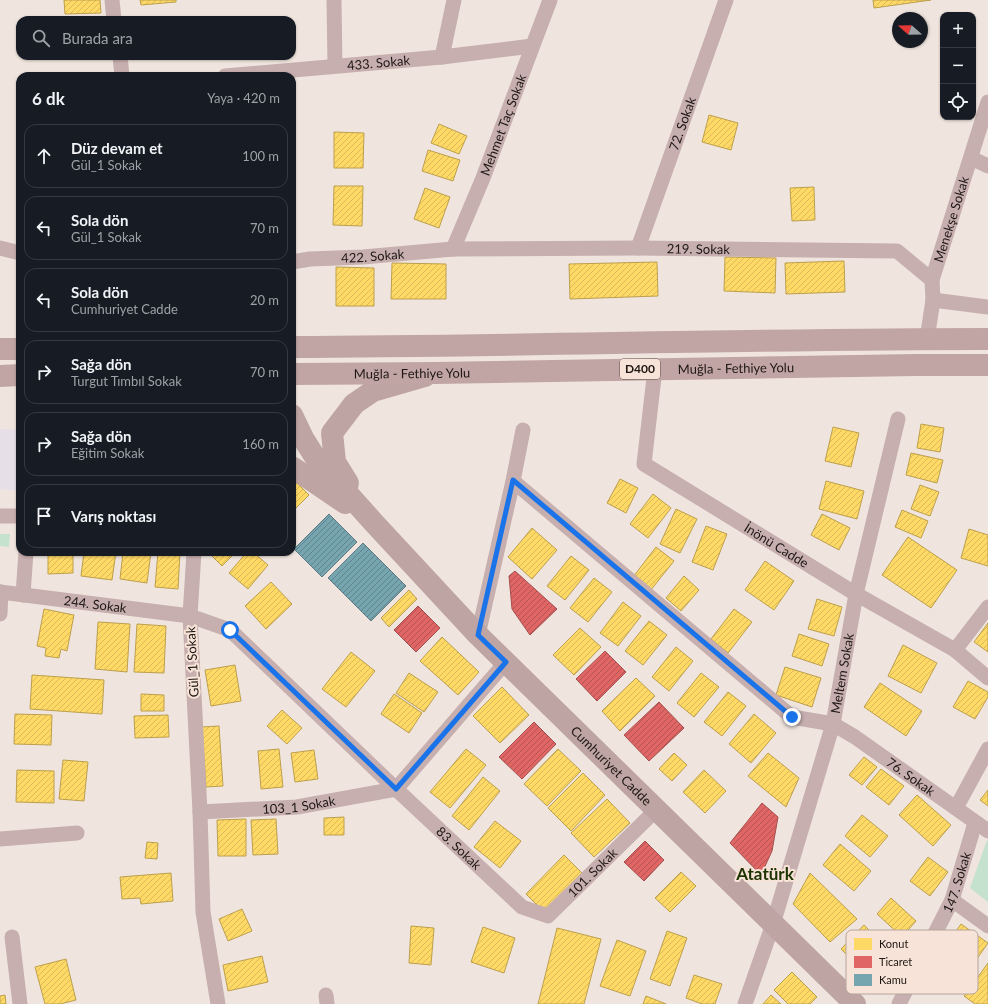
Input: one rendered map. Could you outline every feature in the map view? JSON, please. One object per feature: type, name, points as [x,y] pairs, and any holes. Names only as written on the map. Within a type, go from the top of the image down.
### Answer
[{"type":"highway","name":"Muğla - Fethiye Yolu","points":[[296,347],[454,347],[988,339]]},
{"type":"highway","points":[[0,349],[16,349]]},
{"type":"highway","name":"Muğla - Fethiye Yolu","points":[[296,374],[435,374],[655,369],[988,365]]},
{"type":"highway","points":[[0,376],[16,375]]},
{"type":"street","points":[[112,0],[114,16]]},
{"type":"street","points":[[334,0],[335,66]]},
{"type":"street","points":[[442,57],[454,0]]},
{"type":"street","name":"Mehmet Taç Sokak","points":[[453,249],[483,178],[550,0]]},
{"type":"street","name":"72. Sokak","points":[[638,248],[726,0]]},
{"type":"street","name":"433. Sokak","points":[[268,72],[442,57],[532,46]]},
{"type":"street","points":[[120,60],[122,72]]},
{"type":"street","name":"Menekşe Sokak","points":[[927,339],[933,300],[932,280],[988,102]]},
{"type":"street","points":[[971,158],[988,166]]},
{"type":"street","points":[[0,248],[16,252]]},
{"type":"street","name":"219. Sokak","points":[[453,249],[638,248],[897,251],[932,280]]},
{"type":"street","name":"422. Sokak","points":[[296,261],[310,259],[363,257],[453,249]]},
{"type":"street","points":[[933,300],[988,307]]},
{"type":"street","name":"İnönü Cadde","points":[[655,369],[644,464],[856,594],[955,650],[988,678]]},
{"type":"street","points":[[374,523],[336,462],[332,433],[354,404],[372,391],[435,374]]},
{"type":"street","name":"Meltem Sokak","points":[[745,1004],[773,924],[833,724],[856,594],[898,419]]},
{"type":"street","points":[[296,423],[315,458],[374,523]]},
{"type":"street","points":[[478,635],[523,430]]},
{"type":"street","points":[[296,460],[318,485]]},
{"type":"street","points":[[296,470],[374,523]]},
{"type":"street","points":[[513,480],[792,717],[833,724]]},
{"type":"street","points":[[0,516],[16,516]]},
{"type":"street","name":"Cumhuriyet Cadde","points":[[374,523],[478,635],[855,1004]]},
{"type":"street","points":[[23,594],[26,556]]},
{"type":"street","points":[[190,616],[194,556]]},
{"type":"street","points":[[0,592],[0,614]]},
{"type":"street","name":"244. Sokak","points":[[0,592],[190,616]]},
{"type":"street","points":[[955,650],[988,607]]},
{"type":"street","name":"Gül_1 Sokak","points":[[218,1004],[203,912],[200,812],[190,616],[230,630],[396,789]]},
{"type":"street","points":[[396,789],[506,662]]},
{"type":"street","name":"76. Sokak","points":[[833,724],[855,737],[988,831]]},
{"type":"street","points":[[956,808],[988,749]]},
{"type":"street","name":"103_1 Sokak","points":[[200,812],[297,807],[396,789]]},
{"type":"street","name":"83. Sokak","points":[[396,789],[522,908]]},
{"type":"street","name":"101. Sokak","points":[[522,908],[548,916],[656,810]]},
{"type":"street","name":"147. Sokak","points":[[937,930],[952,900],[975,823]]},
{"type":"street","points":[[0,839],[77,833]]},
{"type":"street","points":[[952,900],[988,926]]},
{"type":"street","points":[[12,937],[20,1004]]},
{"type":"street","name":"147. Sokak","points":[[899,1004],[904,994]]},
{"type":"shaded area","points":[[0,429],[16,430],[16,491],[0,489]]},
{"type":"green space","points":[[0,534],[10,534],[9,547],[0,546]]},
{"type":"green space","points":[[987,840],[988,841],[988,902],[970,888]]},
{"type":"building: Konut","points":[[64,0],[100,0],[101,13],[65,14]]},
{"type":"building: Konut","points":[[140,0],[176,0],[176,2],[141,5]]},
{"type":"building: Konut","points":[[873,0],[931,0],[874,8]]},
{"type":"building: Konut","points":[[709,115],[738,123],[731,150],[702,142]]},
{"type":"building: Konut","points":[[439,124],[467,136],[459,154],[431,143]]},
{"type":"building: Konut","points":[[334,132],[364,133],[363,168],[334,168]]},
{"type":"building: Konut","points":[[428,150],[460,160],[453,181],[422,171]]},
{"type":"building: Konut","points":[[334,186],[363,186],[362,226],[333,225]]},
{"type":"building: Konut","points":[[814,187],[815,220],[792,221],[790,188]]},
{"type":"building: Konut","points":[[425,188],[450,197],[439,228],[414,219]]},
{"type":"building: Konut","points":[[725,257],[776,258],[775,293],[724,291]]},
{"type":"building: Konut","points":[[844,261],[845,292],[786,294],[785,263]]},
{"type":"building: Konut","points":[[657,262],[658,296],[570,299],[569,264]]},
{"type":"building: Konut","points":[[392,263],[446,264],[446,299],[391,299]]},
{"type":"building: Konut","points":[[336,267],[374,268],[374,306],[336,306]]},
{"type":"building: Konut","points":[[921,424],[944,428],[940,452],[917,448]]},
{"type":"building: Konut","points":[[833,427],[859,433],[851,467],[825,461]]},
{"type":"building: Konut","points":[[911,453],[943,460],[937,483],[906,475]]},
{"type":"building: Konut","points":[[620,479],[638,488],[626,513],[607,503]]},
{"type":"building: Konut","points":[[826,481],[864,491],[857,519],[819,509]]},
{"type":"building: Konut","points":[[297,483],[309,495],[296,508]]},
{"type":"building: Konut","points":[[920,485],[939,492],[930,516],[911,509]]},
{"type":"building: Konut","points":[[653,494],[671,508],[648,538],[630,524]]},
{"type":"building: Konut","points":[[676,509],[697,519],[680,553],[660,544]]},
{"type":"building: Konut","points":[[902,510],[928,521],[921,538],[895,527]]},
{"type":"building: Konut","points":[[822,514],[850,528],[839,550],[811,535]]},
{"type":"building: Konut","points":[[706,526],[727,534],[713,570],[692,562]]},
{"type":"building: Konut","points":[[532,528],[557,550],[532,579],[508,557]]},
{"type":"building: Konut","points":[[969,529],[988,535],[988,566],[961,558]]},
{"type":"building: Konut","points":[[908,537],[957,570],[931,608],[882,575]]},
{"type":"building: Konut","points":[[656,547],[674,561],[650,591],[633,577]]},
{"type":"building: Konut","points":[[48,556],[73,556],[73,573],[48,574]]},
{"type":"building: Konut","points":[[84,556],[115,556],[112,580],[81,576]]},
{"type":"building: Konut","points":[[123,556],[150,556],[147,583],[120,579]]},
{"type":"building: Konut","points":[[158,556],[180,556],[178,589],[155,587]]},
{"type":"building: Konut","points":[[212,556],[232,556],[222,566]]},
{"type":"building: Konut","points":[[244,556],[258,556],[268,565],[248,589],[229,573]]},
{"type":"building: Konut","points":[[571,556],[589,570],[565,600],[547,586]]},
{"type":"building: Konut","points":[[765,561],[794,581],[774,610],[745,590]]},
{"type":"building: Konut","points":[[684,576],[699,590],[681,611],[666,598]]},
{"type":"building: Konut","points":[[594,578],[612,592],[588,622],[570,608]]},
{"type":"building: Konut","points":[[271,582],[292,604],[266,629],[245,606]]},
{"type":"building: Konut","points":[[409,590],[417,599],[389,627],[381,618]]},
{"type":"building: Konut","points":[[817,599],[842,607],[834,636],[808,629]]},
{"type":"building: Konut","points":[[623,602],[641,616],[618,646],[600,633]]},
{"type":"building: Konut","points":[[44,609],[74,615],[67,651],[61,649],[59,658],[45,656],[46,648],[37,646]]},
{"type":"building: Konut","points":[[734,609],[752,622],[728,653],[711,639]]},
{"type":"building: Konut","points":[[649,621],[667,635],[643,665],[625,651]]},
{"type":"building: Konut","points":[[98,622],[130,624],[127,672],[95,669]]},
{"type":"building: Konut","points":[[988,623],[988,652],[974,642]]},
{"type":"building: Konut","points":[[137,624],[166,626],[164,673],[134,672]]},
{"type":"building: Konut","points":[[580,628],[601,647],[574,675],[553,655]]},
{"type":"building: Konut","points":[[799,634],[829,644],[822,666],[792,656]]},
{"type":"building: Konut","points":[[442,637],[479,672],[458,695],[420,661]]},
{"type":"building: Konut","points":[[903,645],[937,663],[921,693],[888,676]]},
{"type":"building: Konut","points":[[676,647],[693,661],[669,691],[652,677]]},
{"type":"building: Konut","points":[[351,652],[375,671],[346,707],[322,689]]},
{"type":"building: Konut","points":[[235,665],[241,701],[211,706],[205,670]]},
{"type":"building: Konut","points":[[785,667],[821,678],[812,707],[776,695]]},
{"type":"building: Konut","points":[[409,673],[438,692],[424,712],[396,693]]},
{"type":"building: Konut","points":[[701,673],[719,687],[694,717],[677,703]]},
{"type":"building: Konut","points":[[32,675],[104,680],[102,714],[30,709]]},
{"type":"building: Konut","points":[[636,678],[655,696],[620,731],[602,711]]},
{"type":"building: Konut","points":[[968,681],[988,692],[988,697],[975,719],[953,707]]},
{"type":"building: Konut","points":[[880,683],[922,711],[906,736],[864,707]]},
{"type":"building: Konut","points":[[502,687],[529,715],[500,743],[473,716]]},
{"type":"building: Konut","points":[[728,692],[746,706],[722,736],[704,722]]},
{"type":"building: Konut","points":[[141,694],[164,695],[164,711],[141,711]]},
{"type":"building: Konut","points":[[394,694],[422,713],[409,733],[381,714]]},
{"type":"building: Konut","points":[[282,710],[302,728],[287,744],[267,726]]},
{"type":"building: Konut","points":[[15,714],[52,715],[51,745],[14,744]]},
{"type":"building: Konut","points":[[754,714],[776,733],[751,763],[729,744]]},
{"type":"building: Konut","points":[[168,715],[169,737],[135,738],[134,716]]},
{"type":"building: Konut","points":[[219,726],[223,786],[206,787],[202,727]]},
{"type":"building: Konut","points":[[279,749],[283,787],[261,789],[258,751]]},
{"type":"building: Konut","points":[[466,749],[486,765],[450,808],[430,792]]},
{"type":"building: Konut","points":[[558,749],[581,771],[547,806],[524,784]]},
{"type":"building: Konut","points":[[314,750],[318,779],[295,782],[291,753]]},
{"type":"building: Konut","points":[[674,753],[687,765],[672,781],[659,769]]},
{"type":"building: Konut","points":[[768,753],[799,778],[786,807],[748,776]]},
{"type":"building: Konut","points":[[864,757],[877,767],[862,785],[849,775]]},
{"type":"building: Konut","points":[[63,760],[88,762],[84,801],[59,799]]},
{"type":"building: Konut","points":[[881,769],[904,786],[889,805],[866,787]]},
{"type":"building: Konut","points":[[17,770],[54,771],[54,803],[16,802]]},
{"type":"building: Konut","points":[[704,770],[726,791],[705,813],[683,792]]},
{"type":"building: Konut","points":[[583,773],[605,795],[571,831],[548,808]]},
{"type":"building: Konut","points":[[483,777],[500,791],[469,830],[452,816]]},
{"type":"building: Konut","points":[[988,790],[988,806],[980,800]]},
{"type":"building: Konut","points":[[917,795],[951,825],[933,846],[899,815]]},
{"type":"building: Konut","points":[[607,799],[630,823],[594,857],[571,833]]},
{"type":"building: Konut","points":[[862,815],[888,836],[870,857],[845,836]]},
{"type":"building: Konut","points":[[344,817],[344,835],[324,835],[324,818]]},
{"type":"building: Konut","points":[[246,819],[246,856],[218,856],[217,820]]},
{"type":"building: Konut","points":[[276,819],[278,854],[253,855],[251,820]]},
{"type":"building: Konut","points":[[495,821],[521,841],[500,868],[474,847]]},
{"type":"building: Konut","points":[[147,842],[158,843],[157,859],[145,858]]},
{"type":"building: Konut","points":[[840,844],[871,871],[854,891],[823,865]]},
{"type":"building: Konut","points":[[564,855],[583,874],[545,913],[526,894]]},
{"type":"building: Konut","points":[[928,857],[948,872],[930,896],[910,881]]},
{"type":"building: Konut","points":[[681,872],[696,886],[670,912],[655,898]]},
{"type":"building: Konut","points":[[171,873],[173,901],[141,904],[140,898],[122,899],[120,877]]},
{"type":"building: Konut","points":[[810,873],[857,919],[830,942],[793,904]]},
{"type":"building: Konut","points":[[891,898],[916,921],[908,930],[894,930],[877,914]]},
{"type":"building: Konut","points":[[242,909],[252,931],[228,941],[219,919]]},
{"type":"building: Konut","points":[[961,924],[970,930],[957,930]]},
{"type":"building: Konut","points":[[864,925],[869,930],[859,930]]},
{"type":"building: Konut","points":[[411,926],[434,928],[431,965],[409,963]]},
{"type":"building: Konut","points":[[483,927],[515,938],[504,973],[471,962]]},
{"type":"building: Konut","points":[[557,928],[601,939],[584,1004],[538,1004]]},
{"type":"building: Konut","points":[[667,931],[687,938],[670,986],[650,979]]},
{"type":"building: Konut","points":[[978,936],[988,943],[978,957]]},
{"type":"building: Konut","points":[[617,940],[646,951],[630,996],[600,986]]},
{"type":"building: Konut","points":[[846,944],[846,954],[841,949]]},
{"type":"building: Konut","points":[[262,956],[268,982],[228,991],[223,965]]},
{"type":"building: Konut","points":[[66,959],[76,1000],[60,1004],[45,1004],[35,967]]},
{"type":"building: Konut","points":[[988,963],[988,1004],[975,1004],[964,996],[965,994],[978,994],[978,977]]},
{"type":"building: Konut","points":[[792,972],[817,997],[810,1004],[788,1004],[774,990]]},
{"type":"building: Konut","points":[[694,975],[722,984],[715,1004],[702,1004],[686,998]]},
{"type":"building: Konut","points":[[5,995],[6,1004],[0,1004],[0,996]]},
{"type":"building: Konut","points":[[771,995],[781,1004],[763,1004]]},
{"type":"building: Konut","points":[[646,996],[666,1004],[643,1004]]},
{"type":"building: Ticaret","points":[[515,571],[557,609],[530,635],[512,609],[509,576]]},
{"type":"building: Ticaret","points":[[418,606],[440,628],[416,652],[394,630]]},
{"type":"building: Ticaret","points":[[605,651],[626,672],[597,701],[576,679]]},
{"type":"building: Ticaret","points":[[659,702],[684,728],[649,761],[624,735]]},
{"type":"building: Ticaret","points":[[534,722],[556,744],[522,779],[499,757]]},
{"type":"building: Ticaret","points":[[762,803],[778,817],[772,851],[761,875],[730,843]]},
{"type":"building: Ticaret","points":[[645,841],[664,860],[644,881],[624,862]]},
{"type":"building: Kamu","points":[[329,514],[357,542],[322,577],[296,551],[296,547]]},
{"type":"building: Kamu","points":[[363,543],[406,586],[371,621],[328,578]]},
{"type":"district","name":"Atatürk","points":[[765,874]]},
{"type":"route","points":[[230,630],[396,789],[506,662],[478,635],[513,480],[792,717]]}]
